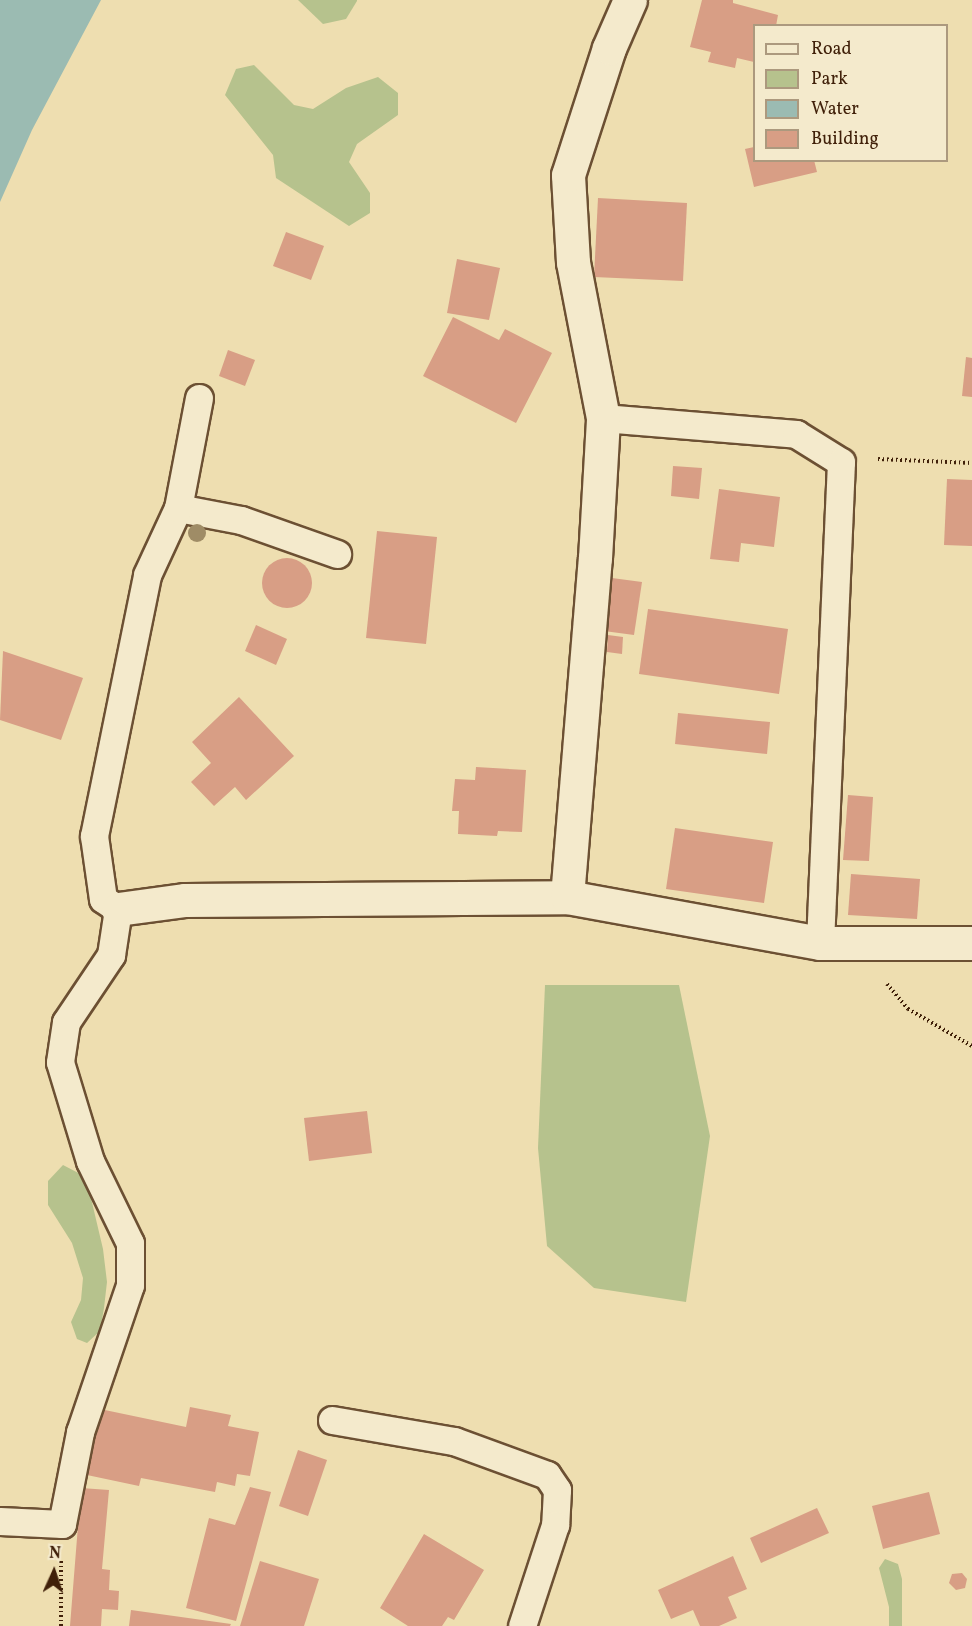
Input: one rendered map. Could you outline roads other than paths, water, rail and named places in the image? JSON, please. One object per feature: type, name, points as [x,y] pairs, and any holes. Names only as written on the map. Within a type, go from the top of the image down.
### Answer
[{"type":"street","points":[[567,897],[595,558],[603,418],[573,262],[568,175],[609,48],[630,0]]},
{"type":"street","points":[[118,909],[185,900],[567,897],[820,944],[972,943]]},
{"type":"lane","points":[[0,1521],[62,1524],[80,1432],[130,1285],[130,1243],[90,1161],[60,1062],[66,1022],[111,955],[118,909],[103,899],[94,836],[147,575],[178,508],[199,399]]},
{"type":"lane","points":[[603,418],[795,434],[841,462],[820,944]]},
{"type":"lane","points":[[178,508],[241,520],[337,554]]},
{"type":"lane","points":[[332,1420],[454,1441],[547,1475],[557,1490],[555,1525],[522,1626]]},
{"type":"water","points":[[0,0],[101,0],[32,130],[0,202]]}]
